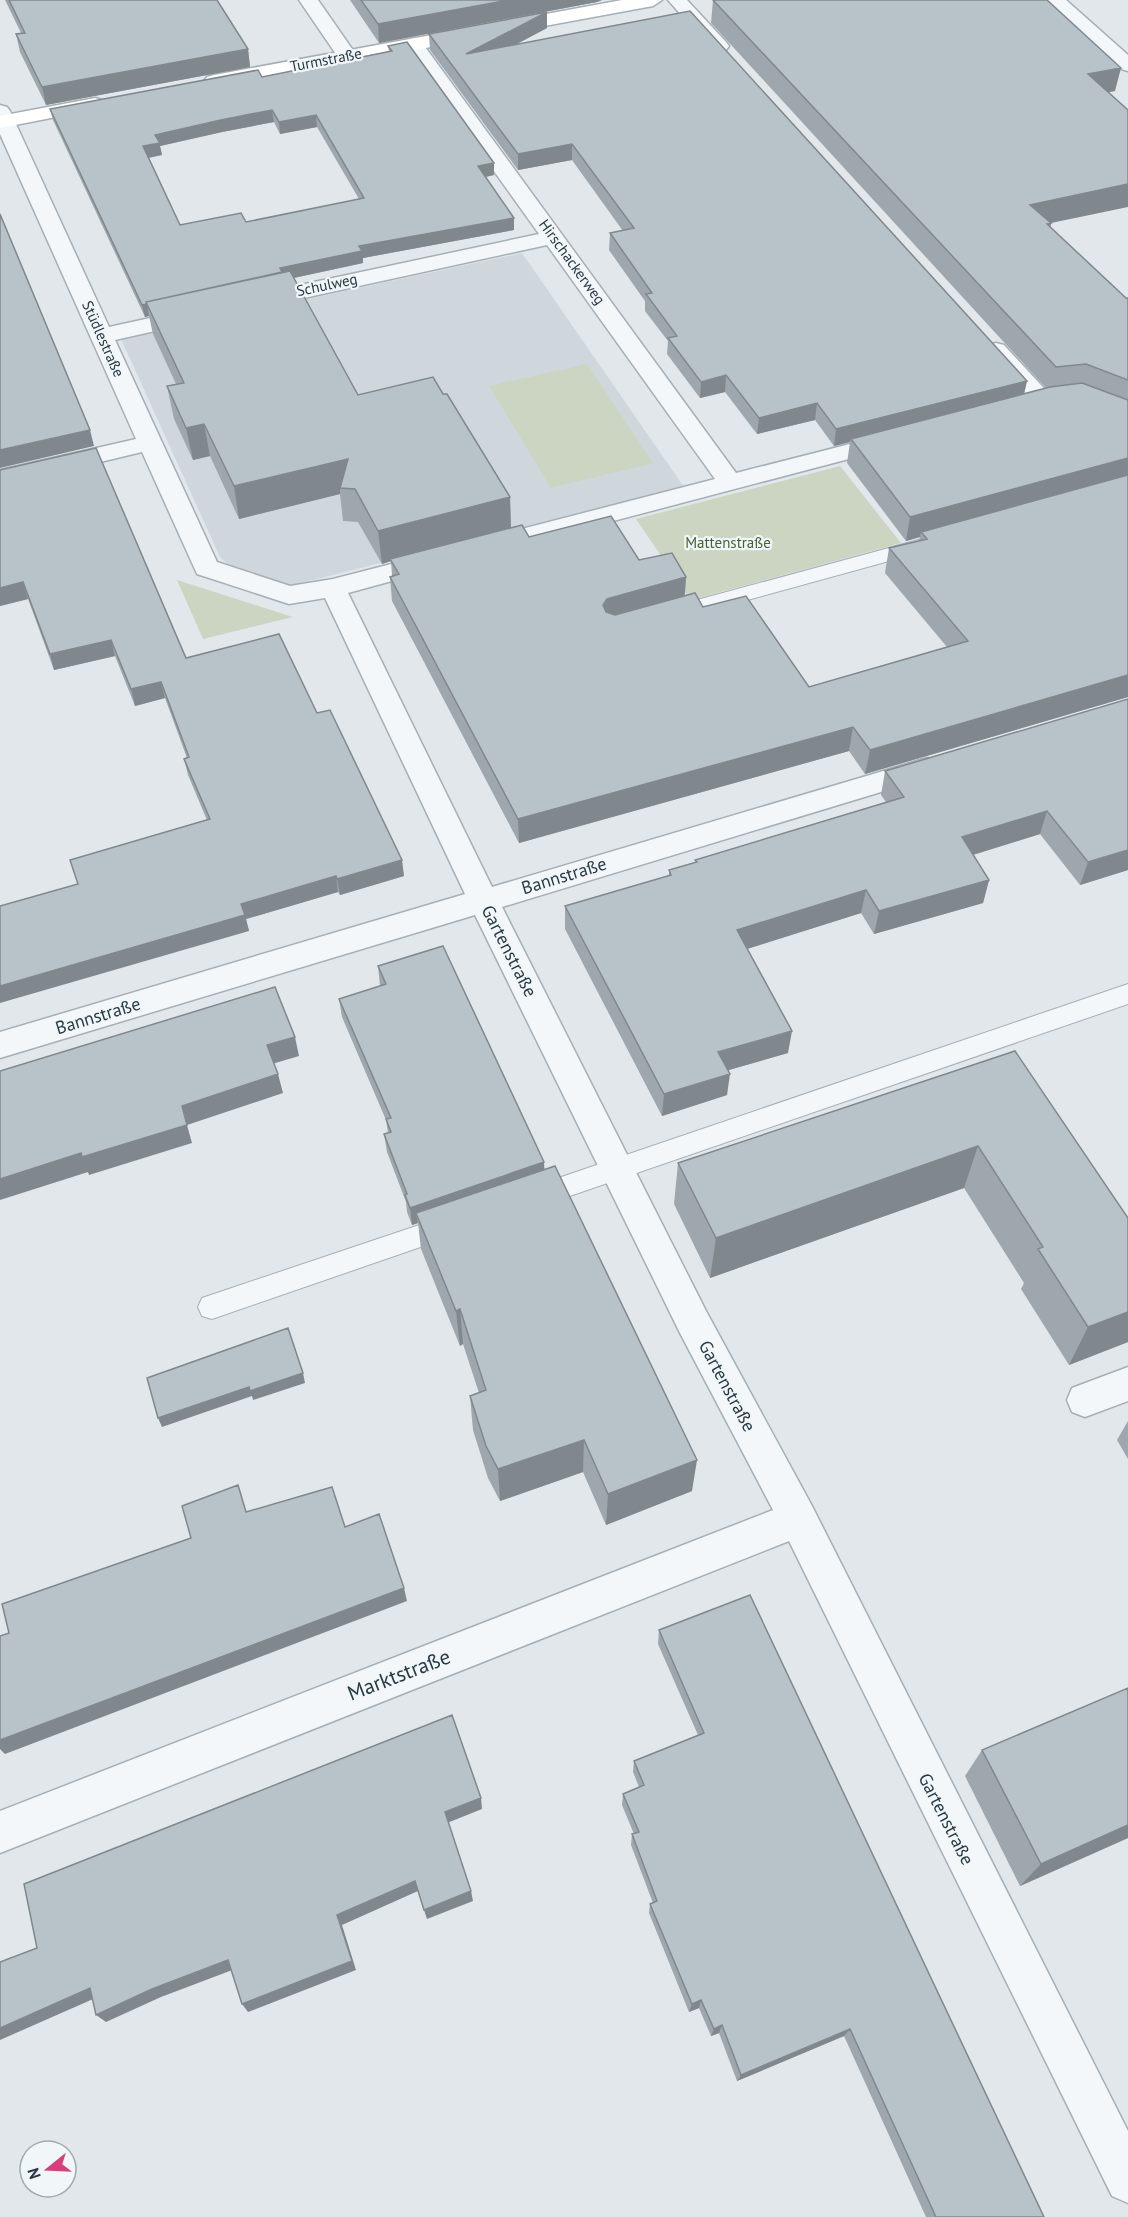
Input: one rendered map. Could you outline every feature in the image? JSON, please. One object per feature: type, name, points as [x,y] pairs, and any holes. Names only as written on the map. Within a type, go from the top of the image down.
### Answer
[{"type":"street","points":[[308,0],[347,56]]},
{"type":"street","name":"Turmstraße","points":[[198,84],[653,0]]},
{"type":"street","points":[[677,0],[732,61]]},
{"type":"street","points":[[1055,0],[1128,65]]},
{"type":"street","name":"Hirschackerweg","points":[[413,44],[730,482]]},
{"type":"street","points":[[2,118],[119,99]]},
{"type":"street","name":"Stüdlestraße","points":[[2,118],[206,568],[290,595],[333,588]]},
{"type":"street","name":"Schulweg","points":[[235,306],[554,237]]},
{"type":"street","points":[[101,336],[212,311]]},
{"type":"street","points":[[980,332],[1042,403]]},
{"type":"street","points":[[333,588],[916,434]]},
{"type":"street","points":[[0,478],[150,442]]},
{"type":"street","name":"Gartenstraße","points":[[333,588],[483,900],[619,1168],[693,1322],[798,1519],[1128,2180]]},
{"type":"street","name":"Bannstraße","points":[[0,1045],[958,759]]},
{"type":"street","points":[[1085,1400],[1128,1384]]},
{"type":"street","name":"Marktstraße","points":[[0,1832],[798,1519]]},
{"type":"lane","points":[[647,621],[936,542]]},
{"type":"lane","points":[[506,1207],[1128,994]]},
{"type":"lane","points":[[212,1307],[472,1218]]},
{"type":"shaded area","points":[[522,253],[684,487],[293,585],[269,583],[235,571],[220,557],[121,339]]},
{"type":"green space","points":[[587,364],[653,463],[551,488],[489,386]]},
{"type":"green space","name":"Mattenstraße","points":[[840,466],[901,543],[691,600],[636,519]]},
{"type":"green space","points":[[177,580],[293,617],[203,639]]},
{"type":"building","points":[[9,0],[217,0],[248,49],[42,87],[16,34],[25,33]]},
{"type":"building","points":[[361,0],[509,0],[378,24]]},
{"type":"building","points":[[713,0],[1047,0],[1121,68],[1088,74],[1128,110],[1128,184],[1030,205],[1051,223],[1047,224],[1128,298],[1128,380],[1086,364],[1056,367]]},
{"type":"building","points":[[690,11],[1027,381],[836,429],[817,403],[759,418],[726,375],[701,382],[668,338],[677,336],[646,294],[652,293],[610,233],[634,228],[572,144],[518,154],[429,34],[547,12],[466,54]]},
{"type":"building","points":[[407,42],[494,163],[478,166],[514,218],[359,246],[362,251],[280,268],[282,272],[146,302],[147,304],[142,305],[50,109],[258,70],[262,77],[392,51],[388,46]],"holes":[[[272,110],[279,122],[316,115],[364,198],[246,222],[241,213],[180,225],[143,146],[160,143],[155,135]]]},
{"type":"building","points":[[0,214],[90,430],[0,450]]},
{"type":"building","points":[[290,271],[358,395],[433,377],[443,394],[447,394],[510,497],[378,531],[355,489],[340,488],[348,459],[234,486],[204,424],[186,428],[167,386],[184,383],[146,302]]},
{"type":"building","points":[[1082,383],[1128,400],[1128,458],[910,517],[851,439],[1050,387]]},
{"type":"building","points":[[96,448],[186,658],[279,634],[317,713],[330,710],[402,860],[337,879],[336,876],[241,904],[245,915],[0,986],[0,906],[78,884],[70,860],[210,819],[184,759],[189,757],[161,682],[131,689],[111,640],[50,654],[23,582],[0,588],[0,470]]},
{"type":"building","points":[[1128,475],[1128,675],[870,750],[853,727],[518,819],[390,577],[399,574],[390,559],[522,525],[529,537],[611,516],[639,560],[672,553],[686,577],[607,599],[603,605],[606,612],[615,615],[695,593],[703,607],[746,596],[809,687],[968,641],[889,548],[927,539],[921,532]]},
{"type":"building","points":[[1128,699],[1128,850],[1088,862],[1047,811],[962,837],[989,880],[879,911],[866,890],[737,930],[792,1031],[718,1052],[730,1074],[664,1094],[565,906],[671,875],[669,870],[697,862],[695,860],[904,797],[885,771]]},
{"type":"building","points":[[443,946],[544,1162],[410,1208],[405,1195],[407,1194],[384,1134],[391,1132],[386,1119],[391,1118],[339,999],[386,984],[378,966]]},
{"type":"building","points":[[275,987],[295,1037],[267,1045],[278,1074],[182,1106],[187,1125],[82,1157],[81,1153],[0,1179],[0,1071]]},
{"type":"building","points":[[1015,1051],[1128,1218],[1128,1312],[1088,1327],[1038,1249],[1043,1247],[978,1146],[716,1238],[678,1163]]},
{"type":"building","points":[[555,1166],[697,1460],[608,1494],[584,1440],[498,1469],[486,1446],[470,1396],[486,1390],[460,1309],[456,1311],[416,1213]]},
{"type":"building","points":[[288,1328],[303,1373],[250,1391],[249,1387],[158,1418],[147,1378]]},
{"type":"building","points":[[238,1485],[246,1512],[332,1487],[345,1527],[379,1514],[404,1588],[0,1740],[0,1636],[9,1633],[2,1604],[191,1538],[182,1506]]},
{"type":"building","points":[[750,1595],[1044,2217],[936,2217],[850,2029],[741,2075],[722,2025],[714,2029],[701,2000],[692,2004],[650,1904],[657,1901],[632,1834],[639,1832],[623,1794],[644,1785],[634,1761],[704,1733],[659,1630]]},
{"type":"building","points":[[1128,1688],[1128,1825],[1041,1864],[982,1750]]},
{"type":"building","points":[[452,1715],[481,1798],[445,1812],[471,1891],[424,1910],[415,1881],[337,1915],[352,1961],[242,2004],[228,1960],[152,1989],[96,2015],[90,1988],[0,2028],[0,1962],[37,1948],[24,1884]]}]
